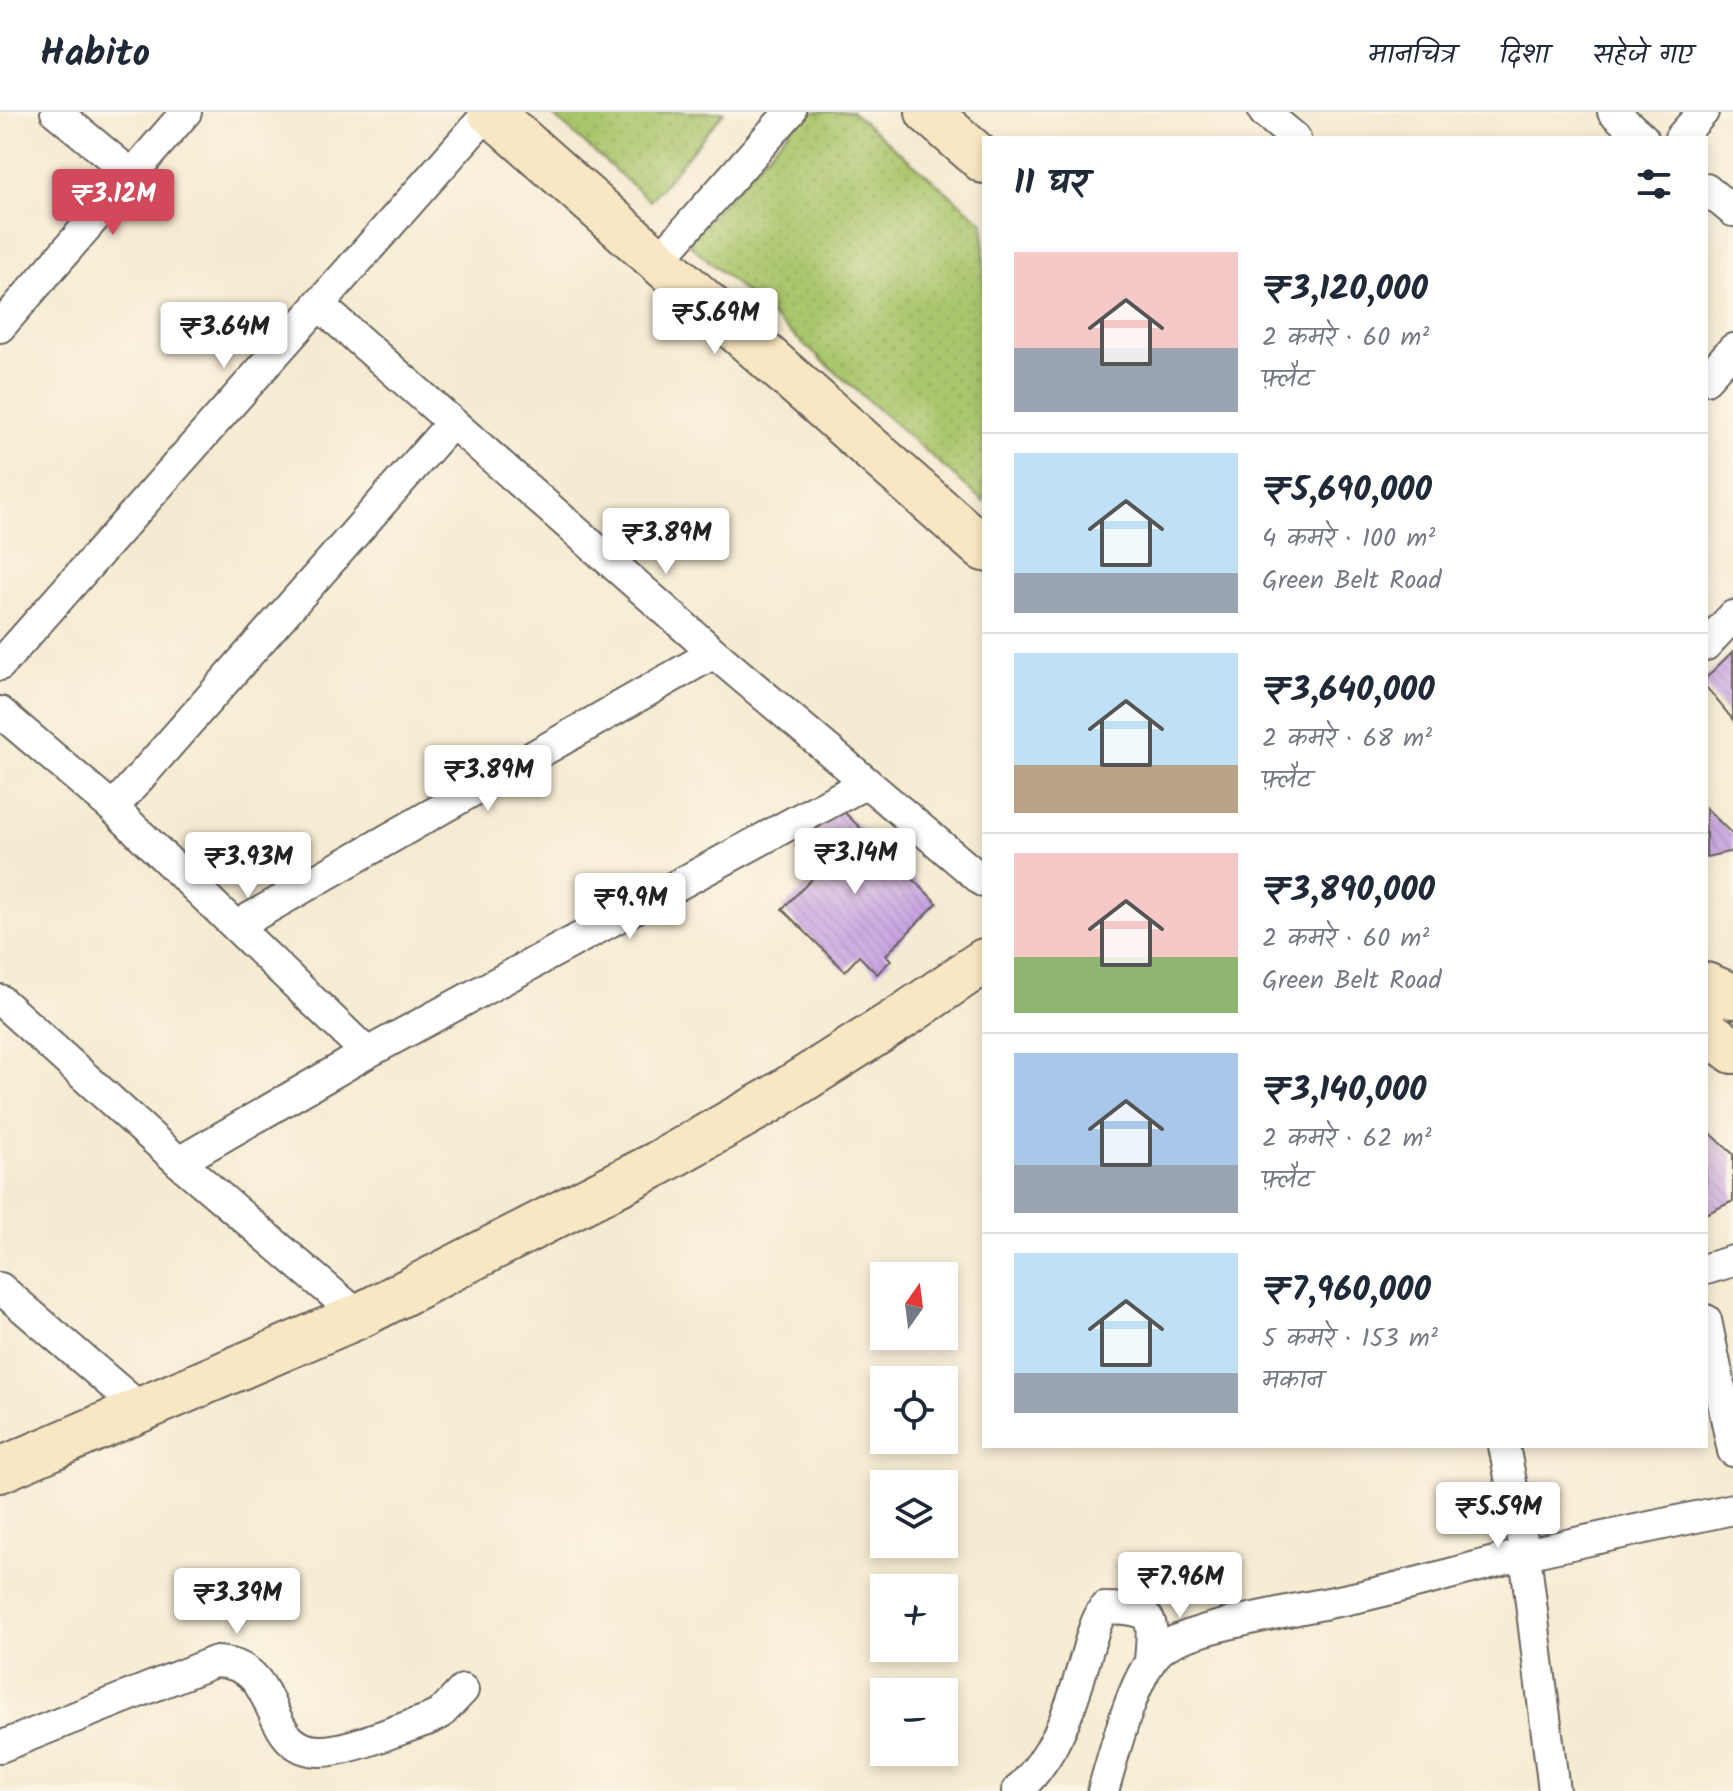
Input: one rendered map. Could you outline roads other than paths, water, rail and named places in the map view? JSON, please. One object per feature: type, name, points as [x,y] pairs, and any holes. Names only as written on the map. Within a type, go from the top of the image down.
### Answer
[{"type":"street","points":[[56,112],[131,174]]},
{"type":"street","points":[[0,327],[186,112]]},
{"type":"street","points":[[0,665],[490,112],[982,547]]},
{"type":"street","points":[[658,261],[790,112]]},
{"type":"street","points":[[928,112],[982,159]]},
{"type":"street","points":[[1264,112],[1293,136]]},
{"type":"street","points":[[1613,112],[1641,136]]},
{"type":"street","points":[[1682,136],[1703,112]]},
{"type":"street","points":[[1708,191],[1733,211]]},
{"type":"street","points":[[318,304],[714,653],[982,880]]},
{"type":"street","points":[[1708,377],[1733,349]]},
{"type":"street","points":[[113,808],[451,424]]},
{"type":"street","points":[[1708,643],[1733,616]]},
{"type":"street","points":[[236,926],[714,653]]},
{"type":"street","points":[[0,712],[113,808],[367,1053]]},
{"type":"street","points":[[179,1162],[367,1053],[866,783]]},
{"type":"street","points":[[0,1470],[359,1316],[657,1164],[755,1109],[902,1017],[982,962]]},
{"type":"street","points":[[1708,986],[1733,996]]},
{"type":"street","points":[[0,1000],[179,1162],[359,1316]]},
{"type":"street","points":[[1708,1268],[1733,1261]]},
{"type":"street","points":[[0,1288],[141,1409]]},
{"type":"street","points":[[1708,1330],[1733,1451]]},
{"type":"street","points":[[1504,1448],[1525,1554],[1554,1791]]},
{"type":"street","points":[[1103,1791],[1129,1708],[1150,1661],[1162,1648],[1203,1631],[1372,1594],[1525,1554],[1733,1509]]},
{"type":"street","points":[[1017,1791],[1059,1734],[1071,1708],[1104,1608],[1149,1617],[1153,1624],[1150,1661]]},
{"type":"street","points":[[0,1747],[214,1662],[242,1666],[255,1676],[286,1736],[296,1745],[321,1751],[427,1720],[440,1714],[463,1690]]}]
